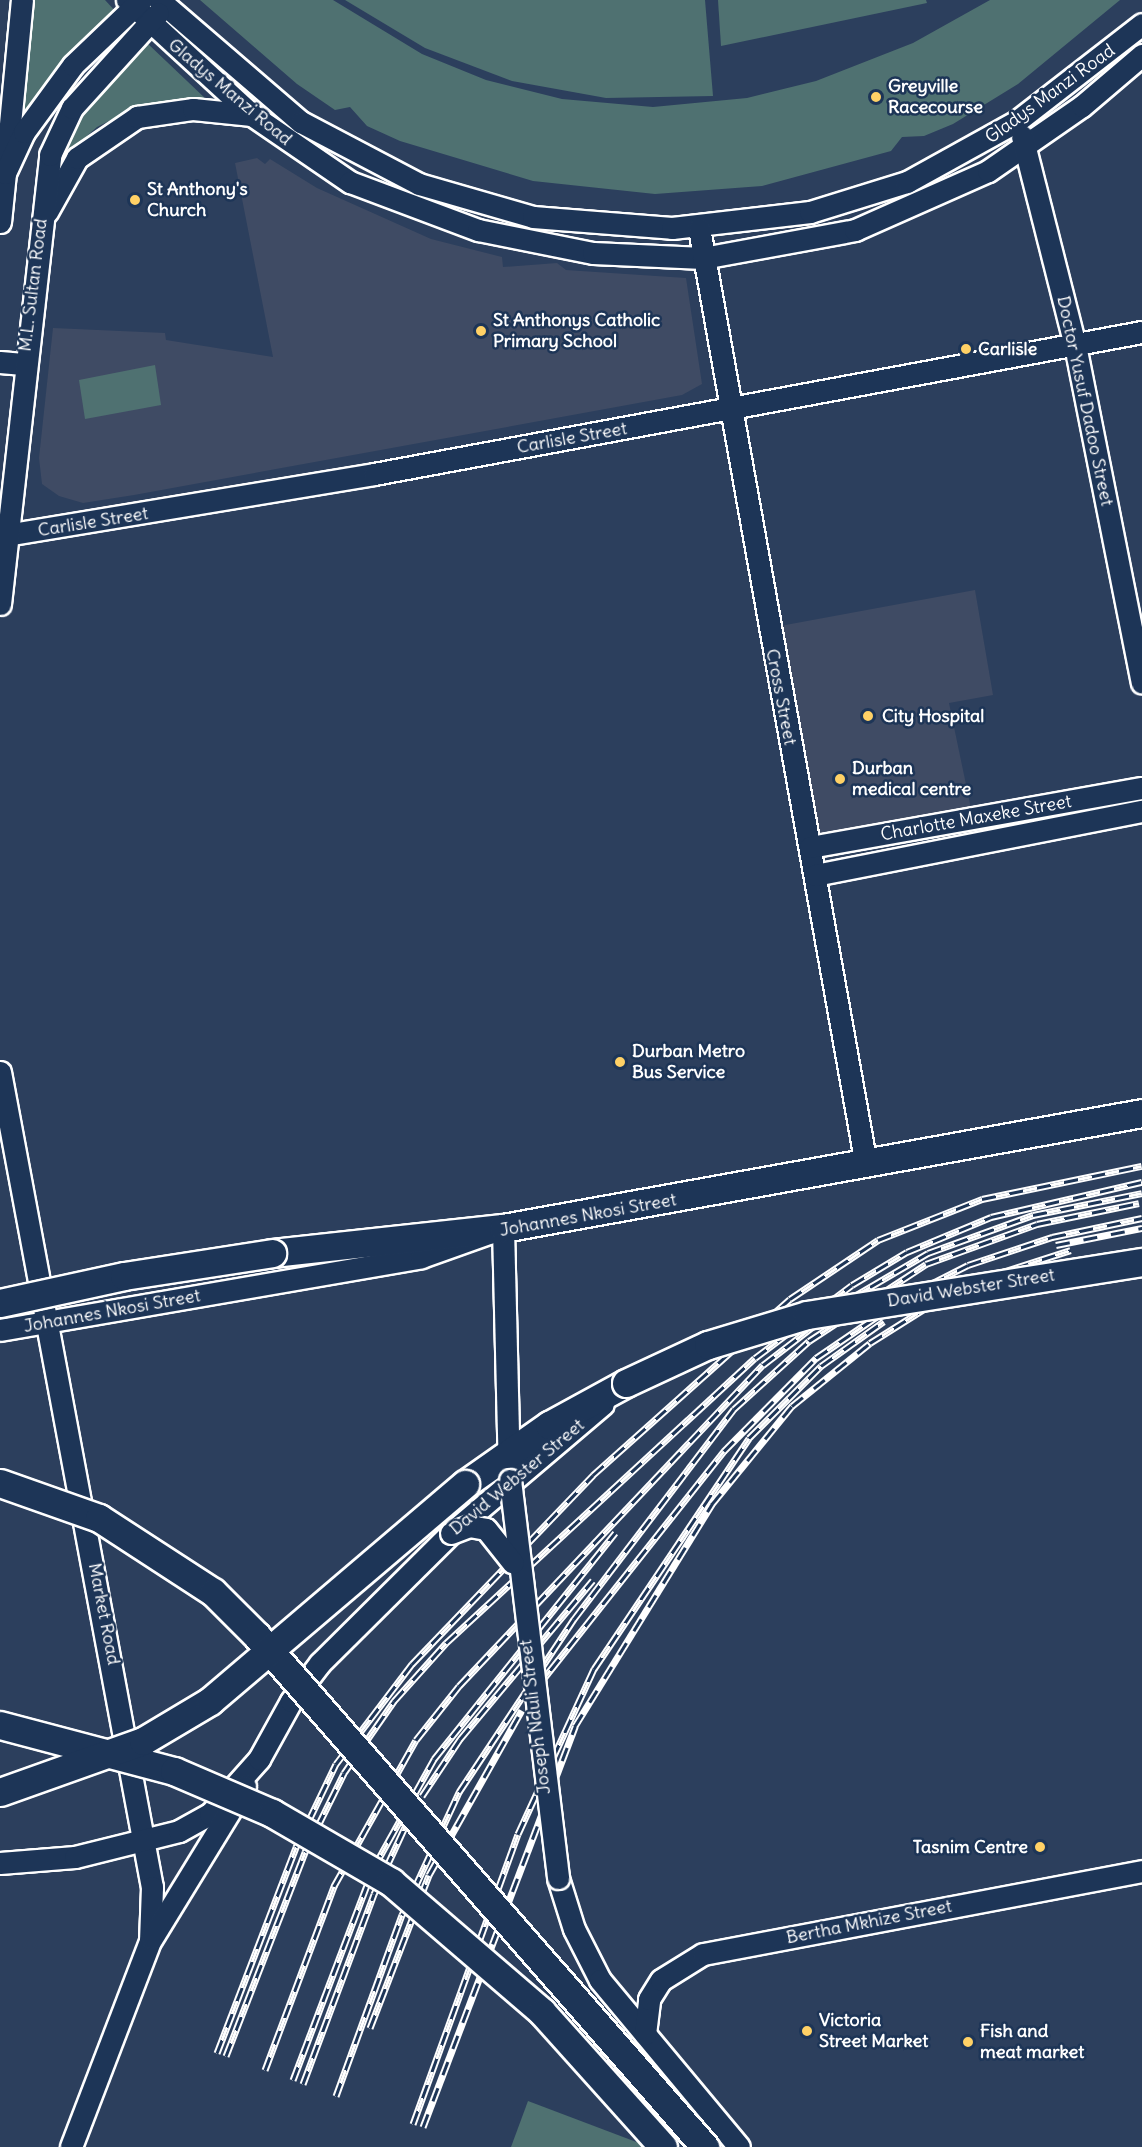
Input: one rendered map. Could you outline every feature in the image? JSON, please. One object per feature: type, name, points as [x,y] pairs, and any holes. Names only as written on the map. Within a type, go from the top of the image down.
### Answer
[{"type":"highway","name":"Johannes Nkosi Street","points":[[503,1228],[866,1165],[1142,1113]]},
{"type":"highway","points":[[0,1303],[124,1276],[272,1253],[503,1228]]},
{"type":"highway","name":"David Webster Street","points":[[626,1383],[708,1345],[807,1315],[1142,1262]]},
{"type":"highway","points":[[0,1792],[142,1741],[210,1701],[508,1452],[626,1383]]},
{"type":"highway","points":[[0,1483],[99,1518],[213,1592],[257,1636],[724,2143]]},
{"type":"highway","points":[[0,1725],[174,1771],[335,1847],[391,1882],[487,1959],[542,2012],[663,2147]]},
{"type":"main road","points":[[0,222],[22,0]]},
{"type":"main road","points":[[5,173],[42,103],[134,2]]},
{"type":"main road","name":"Gladys Manzi Road","points":[[134,2],[149,22],[252,115],[350,182],[478,230],[593,253],[703,258],[855,230],[942,195],[1026,148],[1142,55]]},
{"type":"main road","name":"Gladys Manzi Road","points":[[162,3],[302,122],[419,184],[532,216],[699,228],[810,212],[859,199],[945,164],[1017,121],[1142,24]]},
{"type":"main road","name":"M.L. Sultan Road","points":[[0,604],[3,536],[39,228],[50,155],[63,123],[149,22],[162,3]]},
{"type":"main road","points":[[39,228],[77,158],[114,128],[163,110],[252,115]]},
{"type":"main road","name":"Doctor Yusuf Dadoo Street","points":[[1017,121],[1026,148],[1075,345],[1142,682]]},
{"type":"main road","name":"Cross Street","points":[[699,228],[729,410],[866,1165]]},
{"type":"main road","name":"Carlisle Street","points":[[3,536],[729,410],[1142,332]]},
{"type":"main road","points":[[0,362],[23,364]]},
{"type":"main road","name":"Charlotte Maxeke Street","points":[[810,847],[1142,788]]},
{"type":"main road","name":"Charlotte Maxeke Street","points":[[815,875],[1142,811]]},
{"type":"main road","points":[[983,818],[988,841]]},
{"type":"main road","name":"Market Road","points":[[0,1072],[147,1839],[152,1887],[150,1941],[71,2147]]},
{"type":"main road","name":"Johannes Nkosi Street","points":[[0,1330],[421,1257],[503,1228]]},
{"type":"main road","name":"Joseph Nduli Street","points":[[503,1228],[502,1307],[508,1452],[517,1571],[546,1812],[574,1929],[600,1980],[645,2034],[724,2143]]},
{"type":"main road","name":"David Webster Street","points":[[0,1863],[75,1857],[147,1839],[210,1814],[259,1760],[291,1701],[345,1639],[451,1533],[510,1480],[626,1383]]},
{"type":"main road","points":[[451,1533],[469,1526],[486,1529],[503,1543],[517,1571]]},
{"type":"main road","points":[[150,1941],[231,1814],[259,1760]]},
{"type":"main road","name":"Bertha Mkhize Street","points":[[645,2034],[649,1999],[661,1980],[703,1954],[1142,1871]]},
{"type":"main road","points":[[724,2143],[755,2147]]},
{"type":"shaded area","name":"St Anthonys Catholic Primary School","points":[[257,158],[265,164],[270,159],[317,188],[431,239],[502,257],[503,267],[557,263],[566,270],[686,278],[702,384],[682,395],[134,495],[83,503],[59,496],[42,484],[39,458],[53,328],[165,333],[166,340],[273,357],[235,163]]},
{"type":"shaded area","name":"City Hospital","points":[[975,590],[993,695],[949,703],[973,818],[808,845],[780,626]]},
{"type":"green space","points":[[28,0],[105,0],[117,13],[60,67],[14,133]]},
{"type":"green space","name":"Greyville Racecourse","points":[[200,0],[333,0],[422,54],[486,80],[562,99],[653,107],[747,98],[816,81],[913,43],[990,0],[1120,0],[1018,84],[953,124],[924,136],[902,137],[891,151],[762,186],[655,194],[533,181],[400,141],[367,126],[350,107],[335,110],[297,84]]},
{"type":"green space","points":[[345,0],[705,0],[713,96],[606,98],[512,81],[425,48]]},
{"type":"green space","points":[[718,0],[926,0],[927,3],[721,46]]},
{"type":"green space","points":[[146,42],[207,100],[139,106],[97,127],[60,160],[66,138],[91,98]]},
{"type":"green space","points":[[155,365],[161,405],[85,419],[79,380]]},
{"type":"green space","points":[[528,2101],[639,2143],[643,2147],[511,2147]]},
{"type":"railway","points":[[217,2053],[296,1847],[336,1764],[412,1664],[593,1475],[790,1299],[878,1240],[982,1199],[1142,1166]]},
{"type":"railway","points":[[226,2056],[305,1852],[344,1773],[394,1701],[446,1643],[755,1358],[852,1285],[907,1252],[991,1217],[1142,1182]]},
{"type":"railway","points":[[265,2070],[334,1886],[416,1740],[459,1686],[763,1365],[846,1301],[928,1253],[1033,1215],[1142,1193]]},
{"type":"railway","points":[[336,2096],[402,1915],[459,1792],[574,1619],[734,1409],[809,1341],[926,1264],[1037,1224],[1139,1203]]},
{"type":"railway","points":[[533,1692],[724,1451],[816,1358],[907,1296],[968,1265],[1052,1237],[1142,1218]]},
{"type":"railway","points":[[1056,1245],[1142,1228]]},
{"type":"railway","points":[[423,2127],[575,1726],[712,1504],[792,1406],[870,1343],[962,1285],[1071,1250]]},
{"type":"railway","points":[[413,2124],[518,1834],[594,1669],[749,1438],[821,1366],[884,1321]]},
{"type":"railway","points":[[293,2080],[374,1867],[434,1759],[615,1533]]},
{"type":"railway","points":[[422,1796],[460,1739],[593,1580]]},
{"type":"railway","points":[[370,2028],[429,1875],[522,1710]]},
{"type":"railway","points":[[303,2084],[374,1894],[411,1814]]},
{"type":"place","name":"Greyville Racecourse","points":[[876,97]]},
{"type":"place","name":"St Anthony's Church","points":[[135,200]]},
{"type":"place","name":"St Anthonys Catholic Primary School","points":[[481,331]]},
{"type":"place","name":"Carlisle","points":[[966,349]]},
{"type":"place","name":"City Hospital","points":[[868,716]]},
{"type":"place","name":"Durban medical centre","points":[[840,779]]},
{"type":"place","name":"Durban Metro Bus Service","points":[[620,1062]]},
{"type":"place","name":"Tasnim Centre","points":[[1040,1847]]},
{"type":"place","name":"Victoria Street Market","points":[[807,2031]]},
{"type":"place","name":"Fish and meat market","points":[[968,2042]]}]
